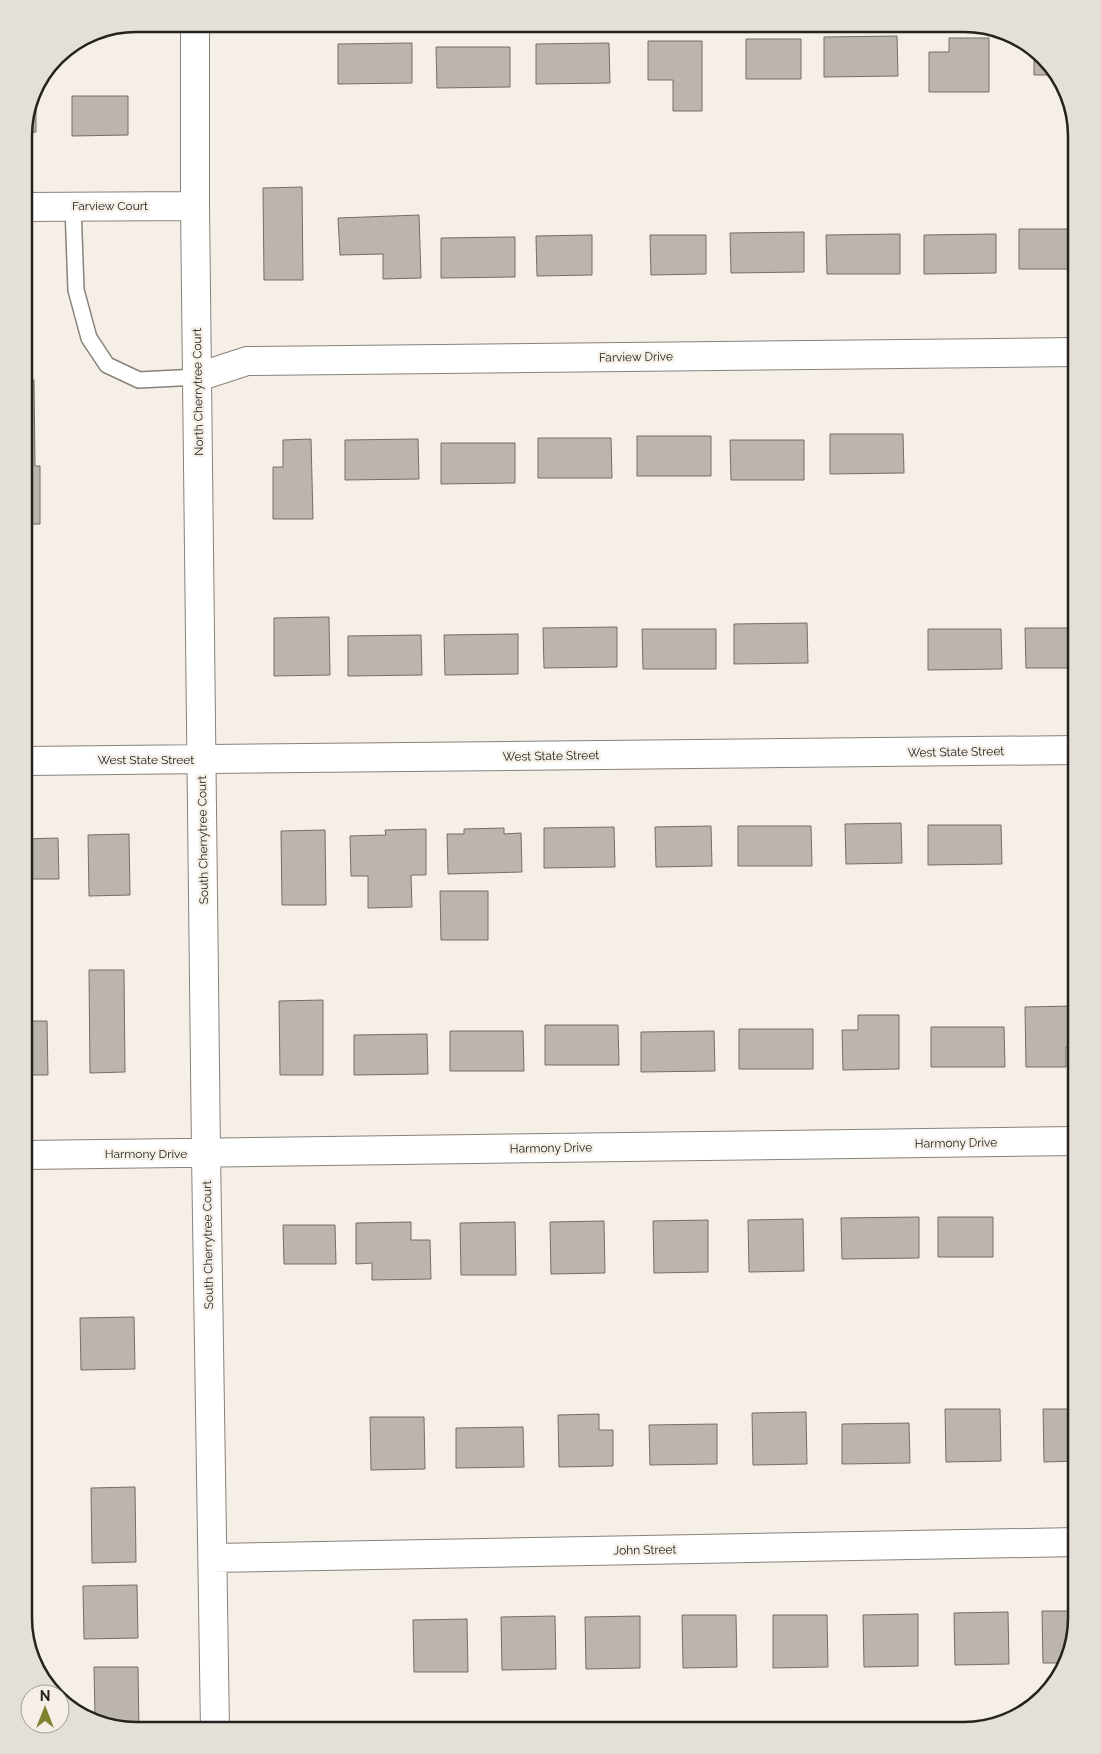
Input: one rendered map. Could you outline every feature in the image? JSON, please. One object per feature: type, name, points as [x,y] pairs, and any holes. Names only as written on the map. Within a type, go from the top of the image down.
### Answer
[{"type":"street","name":"North Cherrytree Court","points":[[195,33],[195,206],[203,760]]},
{"type":"street","name":"Farview Court","points":[[33,207],[195,206]]},
{"type":"street","name":"Farview Drive","points":[[198,377],[247,361],[1068,352]]},
{"type":"street","name":"West State Street","points":[[33,761],[1068,750]]},
{"type":"street","name":"South Cherrytree Court","points":[[203,760],[206,1153],[214,1558],[215,1721]]},
{"type":"street","name":"Harmony Drive","points":[[32,1155],[1068,1141]]},
{"type":"street","name":"John Street","points":[[214,1558],[1068,1542]]},
{"type":"lane","points":[[73,206],[76,290],[89,338],[107,364],[139,380],[198,377]]},
{"type":"building","points":[[897,36],[898,76],[824,77],[824,37]]},
{"type":"building","points":[[949,38],[989,38],[989,92],[929,92],[929,52],[949,52]]},
{"type":"building","points":[[746,39],[801,39],[801,79],[746,79]]},
{"type":"building","points":[[648,41],[702,41],[702,111],[673,111],[673,80],[648,80]]},
{"type":"building","points":[[412,43],[412,83],[338,84],[338,44]]},
{"type":"building","points":[[609,43],[610,83],[536,84],[536,44]]},
{"type":"building","points":[[436,47],[510,47],[510,87],[437,88]]},
{"type":"building","points":[[1034,59],[1048,75],[1034,75]]},
{"type":"building","points":[[72,96],[128,96],[128,135],[72,136]]},
{"type":"building","points":[[36,109],[36,132],[33,132]]},
{"type":"building","points":[[302,187],[303,280],[264,280],[263,188]]},
{"type":"building","points":[[419,215],[421,278],[383,279],[383,254],[340,255],[338,218]]},
{"type":"building","points":[[1019,229],[1068,229],[1068,269],[1019,269]]},
{"type":"building","points":[[804,232],[804,272],[731,273],[730,233]]},
{"type":"building","points":[[900,234],[900,274],[827,274],[826,235]]},
{"type":"building","points":[[996,234],[996,273],[924,274],[924,235]]},
{"type":"building","points":[[592,235],[592,275],[537,276],[536,236]]},
{"type":"building","points":[[650,235],[706,235],[706,274],[651,275]]},
{"type":"building","points":[[515,237],[515,277],[441,278],[441,238]]},
{"type":"building","points":[[33,380],[35,466],[40,466],[40,524],[33,524]]},
{"type":"building","points":[[830,434],[903,434],[904,473],[830,474]]},
{"type":"building","points":[[637,436],[711,436],[711,476],[637,476]]},
{"type":"building","points":[[538,438],[611,438],[612,478],[538,478]]},
{"type":"building","points":[[311,439],[313,519],[273,519],[273,467],[283,467],[283,440]]},
{"type":"building","points":[[418,439],[419,479],[345,480],[345,440]]},
{"type":"building","points":[[730,440],[804,440],[804,480],[731,480]]},
{"type":"building","points":[[441,443],[515,443],[515,483],[441,484]]},
{"type":"building","points":[[329,617],[330,675],[274,676],[274,618]]},
{"type":"building","points":[[807,623],[808,663],[734,664],[734,624]]},
{"type":"building","points":[[617,627],[617,667],[544,668],[543,628]]},
{"type":"building","points":[[1025,628],[1068,628],[1068,668],[1026,668]]},
{"type":"building","points":[[642,629],[716,629],[716,669],[643,669]]},
{"type":"building","points":[[928,629],[1001,629],[1002,669],[928,670]]},
{"type":"building","points":[[518,634],[518,674],[445,675],[444,635]]},
{"type":"building","points":[[421,635],[422,675],[348,676],[348,636]]},
{"type":"building","points":[[901,823],[902,863],[846,864],[845,824]]},
{"type":"building","points":[[928,825],[1001,825],[1002,864],[928,865]]},
{"type":"building","points":[[711,826],[712,866],[656,867],[655,827]]},
{"type":"building","points":[[738,826],[811,826],[812,866],[738,866]]},
{"type":"building","points":[[614,827],[615,867],[544,868],[544,828]]},
{"type":"building","points":[[504,828],[504,834],[521,833],[522,872],[448,874],[447,834],[464,834],[464,829]]},
{"type":"building","points":[[426,829],[426,875],[411,875],[412,907],[368,908],[368,876],[351,876],[350,836],[386,835],[385,830]]},
{"type":"building","points":[[325,830],[326,905],[282,905],[281,831]]},
{"type":"building","points":[[129,834],[130,895],[89,896],[88,835]]},
{"type":"building","points":[[58,838],[59,879],[32,879],[33,839]]},
{"type":"building","points":[[440,891],[488,891],[488,940],[441,940]]},
{"type":"building","points":[[89,970],[124,970],[125,1072],[90,1073]]},
{"type":"building","points":[[323,1000],[323,1075],[280,1075],[279,1001]]},
{"type":"building","points":[[1068,1006],[1066,1067],[1026,1067],[1025,1007]]},
{"type":"building","points":[[858,1015],[899,1015],[899,1069],[843,1070],[842,1030],[858,1030]]},
{"type":"building","points":[[32,1021],[47,1021],[48,1075],[32,1075]]},
{"type":"building","points":[[545,1025],[618,1025],[619,1065],[545,1065]]},
{"type":"building","points":[[931,1027],[1004,1027],[1005,1067],[931,1067]]},
{"type":"building","points":[[739,1029],[813,1029],[813,1069],[739,1069]]},
{"type":"building","points":[[450,1031],[523,1031],[524,1071],[450,1071]]},
{"type":"building","points":[[714,1031],[715,1071],[641,1072],[641,1032]]},
{"type":"building","points":[[427,1034],[428,1074],[354,1075],[354,1035]]},
{"type":"building","points":[[919,1217],[919,1258],[842,1259],[841,1218]]},
{"type":"building","points":[[938,1217],[993,1217],[993,1257],[938,1257]]},
{"type":"building","points":[[803,1219],[804,1271],[749,1272],[748,1220]]},
{"type":"building","points":[[708,1220],[708,1272],[654,1273],[653,1221]]},
{"type":"building","points":[[604,1221],[605,1273],[551,1274],[550,1222]]},
{"type":"building","points":[[411,1222],[411,1240],[430,1240],[431,1279],[372,1280],[372,1263],[356,1264],[356,1223]]},
{"type":"building","points":[[515,1222],[516,1275],[461,1275],[460,1223]]},
{"type":"building","points":[[283,1225],[335,1225],[336,1264],[284,1264]]},
{"type":"building","points":[[134,1317],[135,1369],[81,1370],[80,1318]]},
{"type":"building","points":[[945,1409],[1000,1409],[1001,1461],[946,1462]]},
{"type":"building","points":[[1043,1409],[1068,1409],[1068,1461],[1044,1462]]},
{"type":"building","points":[[806,1412],[807,1464],[753,1465],[752,1413]]},
{"type":"building","points":[[599,1414],[599,1430],[613,1430],[613,1466],[559,1467],[558,1415]]},
{"type":"building","points":[[370,1417],[424,1417],[425,1469],[371,1470]]},
{"type":"building","points":[[909,1423],[910,1463],[842,1464],[842,1424]]},
{"type":"building","points":[[717,1424],[717,1464],[650,1465],[649,1425]]},
{"type":"building","points":[[523,1427],[524,1467],[456,1468],[456,1428]]},
{"type":"building","points":[[135,1487],[136,1562],[92,1563],[91,1488]]},
{"type":"building","points":[[137,1585],[138,1638],[84,1639],[83,1586]]},
{"type":"building","points":[[1042,1611],[1068,1611],[1068,1631],[1058,1663],[1043,1663]]},
{"type":"building","points":[[1008,1612],[1009,1664],[955,1665],[954,1613]]},
{"type":"building","points":[[918,1614],[918,1666],[864,1667],[863,1615]]},
{"type":"building","points":[[682,1615],[736,1615],[737,1667],[683,1668]]},
{"type":"building","points":[[773,1615],[827,1615],[828,1667],[773,1668]]},
{"type":"building","points":[[555,1616],[556,1669],[502,1670],[501,1617]]},
{"type":"building","points":[[640,1616],[640,1668],[586,1669],[585,1617]]},
{"type":"building","points":[[467,1619],[468,1672],[414,1672],[413,1620]]},
{"type":"building","points":[[94,1667],[138,1667],[139,1721],[116,1720],[95,1713]]}]
